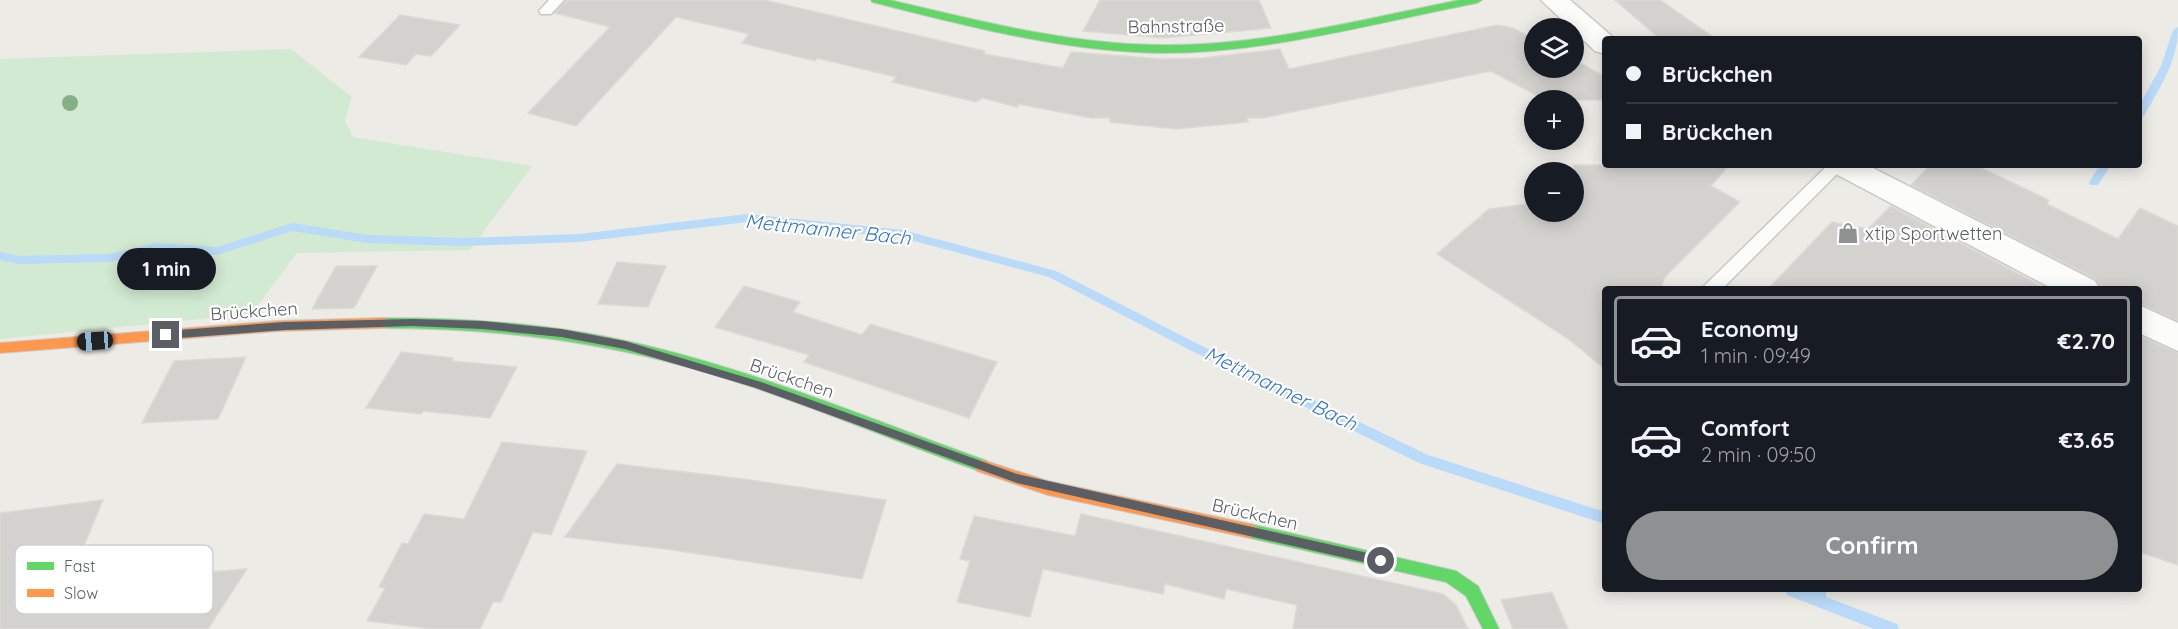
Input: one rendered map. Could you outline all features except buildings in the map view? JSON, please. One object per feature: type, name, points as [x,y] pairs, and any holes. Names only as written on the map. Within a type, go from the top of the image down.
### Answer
[{"type":"street","name":"Bahnstraße","points":[[880,0],[1076,42],[1140,47],[1203,47],[1265,39],[1477,0]]},
{"type":"street","points":[[1554,0],[1602,42]]},
{"type":"street","points":[[1846,168],[2076,286]]},
{"type":"street","points":[[2142,320],[2178,338]]},
{"type":"street","name":"Brückchen","points":[[0,348],[334,324],[458,324],[561,333],[625,345],[757,384],[1017,479],[1450,576],[1462,581],[1475,593],[1491,629]]},
{"type":"lane","points":[[546,11],[557,0]]},
{"type":"lane","points":[[1713,286],[1837,168]]},
{"type":"green space","points":[[291,49],[352,97],[345,121],[353,137],[532,166],[470,250],[297,253],[251,314],[0,339],[0,59]]},
{"type":"waterway","name":"Mettmanner Bach","points":[[2142,110],[2166,66],[2178,30]]},
{"type":"waterway","name":"Mettmanner Bach","points":[[2094,182],[2104,168]]},
{"type":"waterway","name":"Mettmanner Bach","points":[[0,256],[18,260],[109,258],[156,247],[217,251],[292,227],[368,239],[463,242],[579,238],[747,218],[903,234],[1052,274],[1190,345],[1424,459],[1602,517]]},
{"type":"waterway","name":"Mettmanner Bach","points":[[1797,592],[1818,601]]},
{"type":"waterway","name":"Mettmanner Bach","points":[[1818,601],[1819,592]]},
{"type":"waterway","points":[[1818,601],[1892,629]]},
{"type":"traffic: fast","points":[[876,0],[1054,39],[1126,48],[1163,49],[1203,48],[1282,39],[1477,0]]},
{"type":"traffic: fast","points":[[382,323],[441,323],[558,333],[663,355],[801,399],[982,466]]},
{"type":"traffic: fast","points":[[1250,531],[1450,576],[1472,591],[1491,629]]},
{"type":"traffic: slow","points":[[0,348],[279,326],[382,323]]},
{"type":"traffic: slow","points":[[982,466],[1048,488],[1250,531]]},
{"type":"place","name":"xtip Sportwetten","points":[[1848,233]]},
{"type":"route","points":[[166,335],[285,326],[412,322],[482,325],[561,333],[625,345],[757,384],[1017,479],[1381,561]]}]
